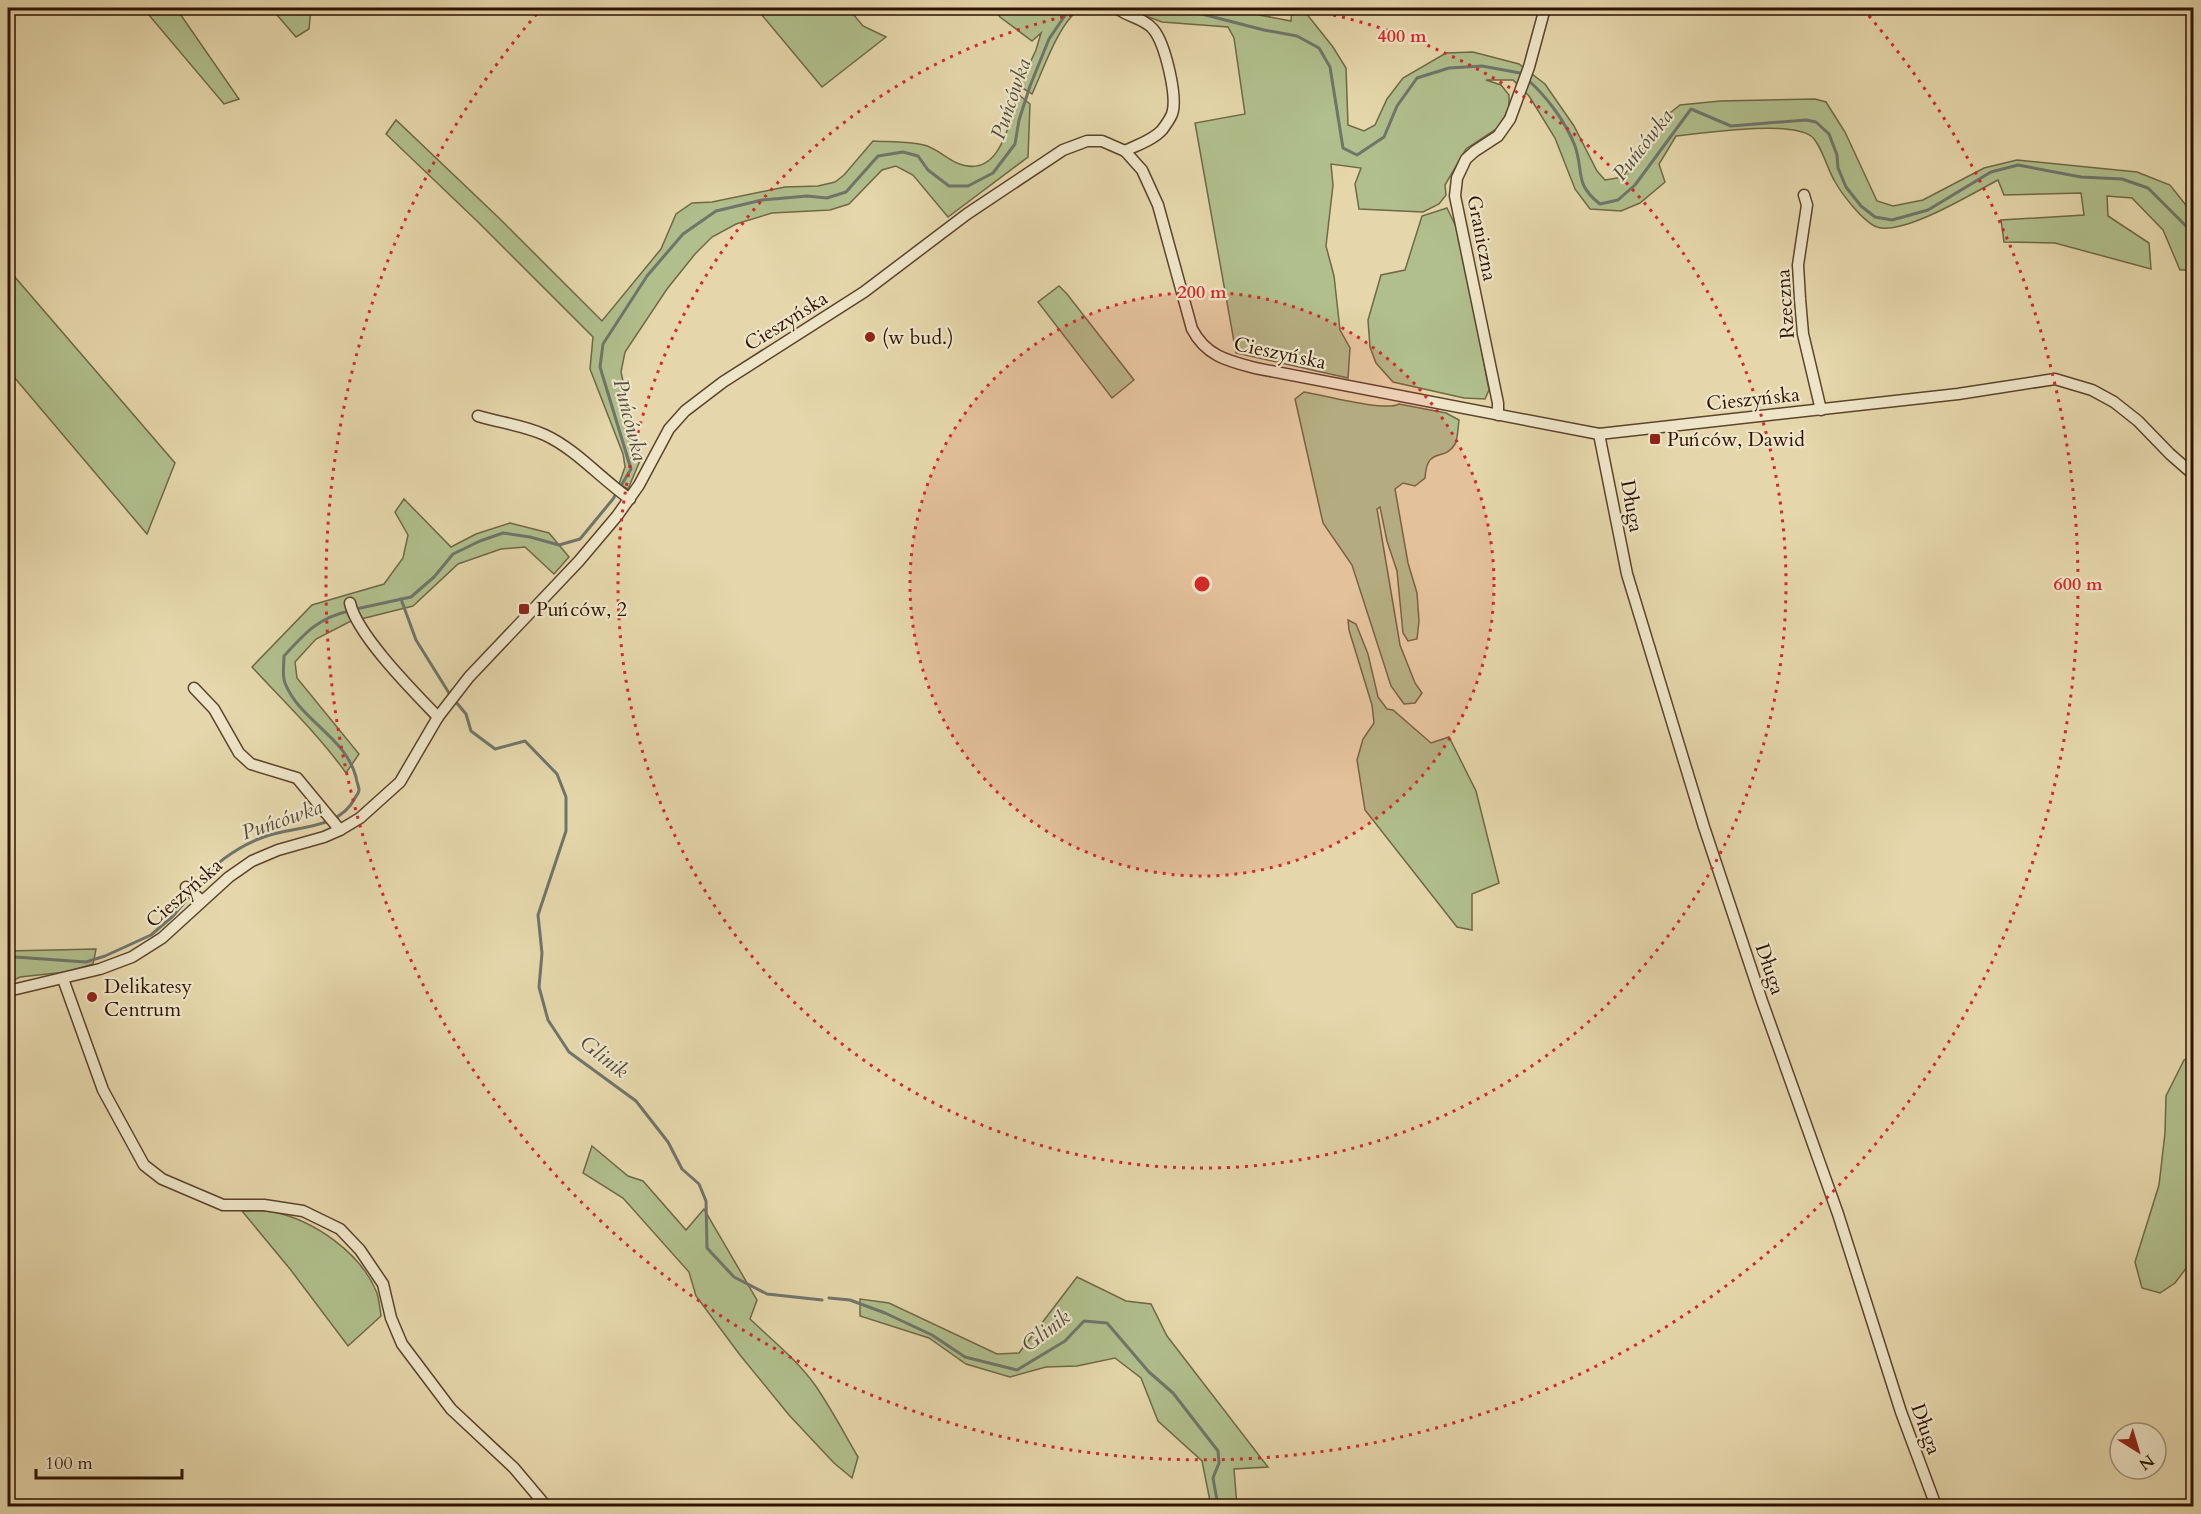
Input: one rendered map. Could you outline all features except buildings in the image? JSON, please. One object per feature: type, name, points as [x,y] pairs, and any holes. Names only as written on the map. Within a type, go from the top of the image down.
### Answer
[{"type":"street","points":[[1117,8],[1152,27],[1160,40],[1168,63],[1174,103],[1172,115],[1162,130],[1154,137],[1125,151]]},
{"type":"street","name":"Graniczna","points":[[1498,415],[1455,190],[1456,178],[1470,155],[1502,131],[1510,119],[1529,68],[1545,8]]},
{"type":"street","name":"Cieszyńska","points":[[8,991],[100,969],[132,957],[162,938],[198,898],[252,861],[360,818],[400,782],[438,717],[469,677],[579,561],[627,497],[669,429],[684,411],[710,391],[847,304],[967,214],[1051,156],[1072,145],[1095,140],[1109,143],[1125,151],[1135,160],[1148,180],[1158,205],[1192,329],[1199,341],[1210,352],[1228,361],[1599,434],[1958,394],[2047,379],[2061,380],[2092,390],[2114,402],[2138,421],[2193,475]]},
{"type":"street","name":"Rzeczna","points":[[1804,195],[1807,205],[1798,265],[1800,299],[1803,334],[1821,410]]},
{"type":"street","points":[[478,416],[518,424],[546,435],[576,454],[627,497]]},
{"type":"street","name":"Długa","points":[[1599,434],[1627,574],[1704,827],[1762,1001],[1838,1214],[1901,1412],[1936,1506]]},
{"type":"street","points":[[350,603],[352,615],[409,688],[438,717]]},
{"type":"street","points":[[194,688],[214,710],[239,753],[251,764],[297,778],[338,828]]},
{"type":"street","points":[[186,887],[198,898]]},
{"type":"street","points":[[63,979],[103,1090],[144,1165],[162,1179],[223,1205],[264,1205],[303,1211],[340,1229],[360,1250],[383,1284],[391,1318],[402,1344],[451,1409],[514,1468],[546,1506]]},
{"type":"green space","points":[[143,8],[176,8],[239,99],[224,104]]},
{"type":"green space","points":[[271,8],[311,8],[309,29],[296,37]]},
{"type":"green space","points":[[756,8],[848,8],[863,26],[886,37],[822,87]]},
{"type":"green space","points":[[993,8],[1084,8],[1076,12],[1061,32],[1032,94],[1019,86],[1036,50],[1041,33],[1032,41],[1000,17]]},
{"type":"green space","points":[[1113,8],[1223,8],[1291,21],[1292,8],[1302,8],[1333,47],[1346,68],[1348,125],[1364,131],[1375,125],[1387,99],[1403,78],[1446,53],[1473,52],[1519,64],[1545,84],[1574,126],[1597,171],[1605,180],[1623,177],[1665,117],[1680,105],[1720,101],[1815,99],[1826,102],[1845,132],[1877,201],[1893,206],[1923,200],[1984,168],[2017,160],[2137,172],[2170,185],[2193,214],[2193,270],[2180,270],[2163,230],[2132,198],[2107,196],[2108,216],[2149,243],[2151,269],[2055,243],[2004,242],[2001,220],[2084,215],[2081,193],[2004,195],[1998,180],[1920,220],[1889,228],[1877,227],[1853,207],[1842,192],[1814,139],[1800,131],[1785,129],[1725,130],[1676,136],[1659,164],[1665,182],[1640,203],[1621,211],[1590,209],[1575,189],[1555,138],[1529,96],[1513,80],[1486,80],[1501,85],[1509,95],[1509,108],[1499,127],[1466,149],[1445,185],[1446,195],[1439,204],[1423,212],[1359,209],[1355,184],[1361,168],[1331,164],[1333,185],[1326,246],[1334,276],[1340,330],[1350,348],[1348,378],[1236,353],[1195,123],[1245,114],[1234,38],[1228,27],[1162,22],[1130,10]]},
{"type":"green space","points":[[1018,94],[1030,104],[1028,157],[948,217],[913,175],[896,166],[882,170],[849,204],[830,210],[772,213],[736,224],[712,237],[695,254],[667,289],[625,352],[621,372],[638,450],[642,456],[628,489],[619,484],[625,467],[623,454],[590,369],[593,337],[386,134],[396,120],[602,321],[661,249],[676,214],[692,203],[712,202],[785,187],[818,186],[835,182],[844,175],[873,141],[924,145],[957,163],[972,166],[983,164],[993,157],[1000,146]]},
{"type":"green space","points":[[1447,208],[1460,235],[1489,390],[1485,399],[1464,398],[1393,382],[1376,363],[1370,347],[1368,320],[1381,275],[1405,270],[1422,216]]},
{"type":"green space","points":[[8,269],[175,463],[147,534],[8,370]]},
{"type":"green space","points":[[1059,286],[1134,380],[1112,398],[1038,302]]},
{"type":"green space","points":[[1304,392],[1368,405],[1399,404],[1446,413],[1459,420],[1455,444],[1451,450],[1429,461],[1425,478],[1415,486],[1403,483],[1395,489],[1408,563],[1417,593],[1419,621],[1417,639],[1408,641],[1403,633],[1397,571],[1387,541],[1380,507],[1377,509],[1400,645],[1415,683],[1422,693],[1415,703],[1404,704],[1391,686],[1352,565],[1323,523],[1295,399]]},
{"type":"green space","points":[[404,499],[451,547],[476,534],[510,523],[549,533],[569,557],[554,574],[525,547],[501,549],[458,564],[413,606],[349,622],[316,639],[295,662],[297,678],[359,754],[346,773],[313,732],[252,667],[312,605],[384,584],[403,558],[408,535],[395,512]]},
{"type":"green space","points":[[1348,620],[1356,624],[1368,654],[1378,697],[1387,709],[1393,710],[1431,743],[1449,737],[1476,791],[1499,883],[1472,894],[1472,930],[1457,927],[1365,810],[1357,760],[1363,739],[1374,723],[1372,705]]},
{"type":"green space","points":[[96,949],[93,964],[66,972],[20,977],[8,983],[8,951]]},
{"type":"green space","points":[[2193,1056],[2193,1259],[2175,1283],[2160,1293],[2142,1288],[2135,1262],[2159,1185],[2165,1133],[2166,1096],[2184,1060]]},
{"type":"green space","points":[[592,1146],[628,1176],[643,1181],[686,1230],[704,1209],[757,1300],[750,1319],[808,1376],[858,1457],[852,1478],[834,1463],[789,1415],[740,1355],[696,1296],[689,1272],[623,1198],[583,1173]]},
{"type":"green space","points":[[242,1211],[270,1211],[290,1216],[335,1241],[348,1252],[370,1278],[377,1293],[381,1316],[348,1346],[290,1269]]},
{"type":"green space","points":[[1077,1277],[1126,1301],[1151,1304],[1167,1336],[1268,1467],[1234,1469],[1237,1506],[1211,1506],[1202,1461],[1158,1421],[1141,1378],[1115,1358],[1077,1366],[1046,1367],[1010,1377],[966,1364],[929,1338],[860,1316],[860,1299],[889,1303],[997,1354],[1019,1353]]},
{"type":"waterway","name":"Puńcówka","points":[[356,609],[411,597],[434,577],[453,554],[503,533],[559,545],[580,539],[613,499],[631,469],[600,367],[603,344],[647,276],[683,234],[716,211],[762,200],[807,196],[827,198],[846,192],[878,156],[903,152],[918,156],[928,170],[949,186],[968,186],[993,173],[1015,144],[1019,120],[1030,86],[1049,39],[1070,8]]},
{"type":"waterway","name":"Puńcówka","points":[[1159,8],[1166,11],[1194,12],[1297,36],[1319,48],[1330,67],[1343,148],[1357,155],[1384,137],[1397,106],[1417,78],[1449,68],[1482,66],[1523,75]]},
{"type":"waterway","name":"Puńcówka","points":[[1528,80],[1561,119],[1575,146],[1583,184],[1600,204],[1618,200],[1635,185],[1691,109],[1731,126],[1806,120],[1816,122],[1829,134],[1837,155],[1838,168],[1846,187],[1861,206],[1875,217],[1892,220],[1928,210],[1991,172],[2018,165],[2081,177],[2122,179],[2148,188],[2194,234]]},
{"type":"waterway","name":"Glinik","points":[[401,599],[416,640],[449,693]]},
{"type":"waterway","name":"Puńcówka","points":[[194,890],[215,866],[242,847],[273,834],[313,826],[337,817],[347,809],[358,793],[356,777],[342,750],[301,708],[285,683],[283,673],[284,656],[306,634],[320,622],[349,611]]},
{"type":"waterway","name":"Glinik","points":[[456,702],[466,714],[471,731],[495,749],[525,741],[557,774],[566,797],[566,831],[538,915],[542,953],[539,987],[548,1020],[569,1052],[636,1101],[668,1142],[682,1169],[699,1184],[706,1201],[707,1248],[734,1277],[767,1294],[822,1300]]},
{"type":"waterway","name":"Puńcówka","points":[[8,958],[86,962],[105,956],[151,935],[173,916],[190,896]]},
{"type":"waterway","name":"Glinik","points":[[829,1298],[850,1300],[885,1313],[932,1335],[965,1357],[1017,1370],[1065,1341],[1084,1321],[1107,1323],[1149,1372],[1173,1393],[1218,1451],[1219,1463],[1213,1478],[1218,1506]]},
{"type":"place","name":"(w bud.)","points":[[870,337]]},
{"type":"place","name":"Puńców, Dawid","points":[[1655,439]]},
{"type":"place","name":"Puńców, 2","points":[[524,609]]},
{"type":"place","name":"Delikatesy Centrum","points":[[92,997]]}]
